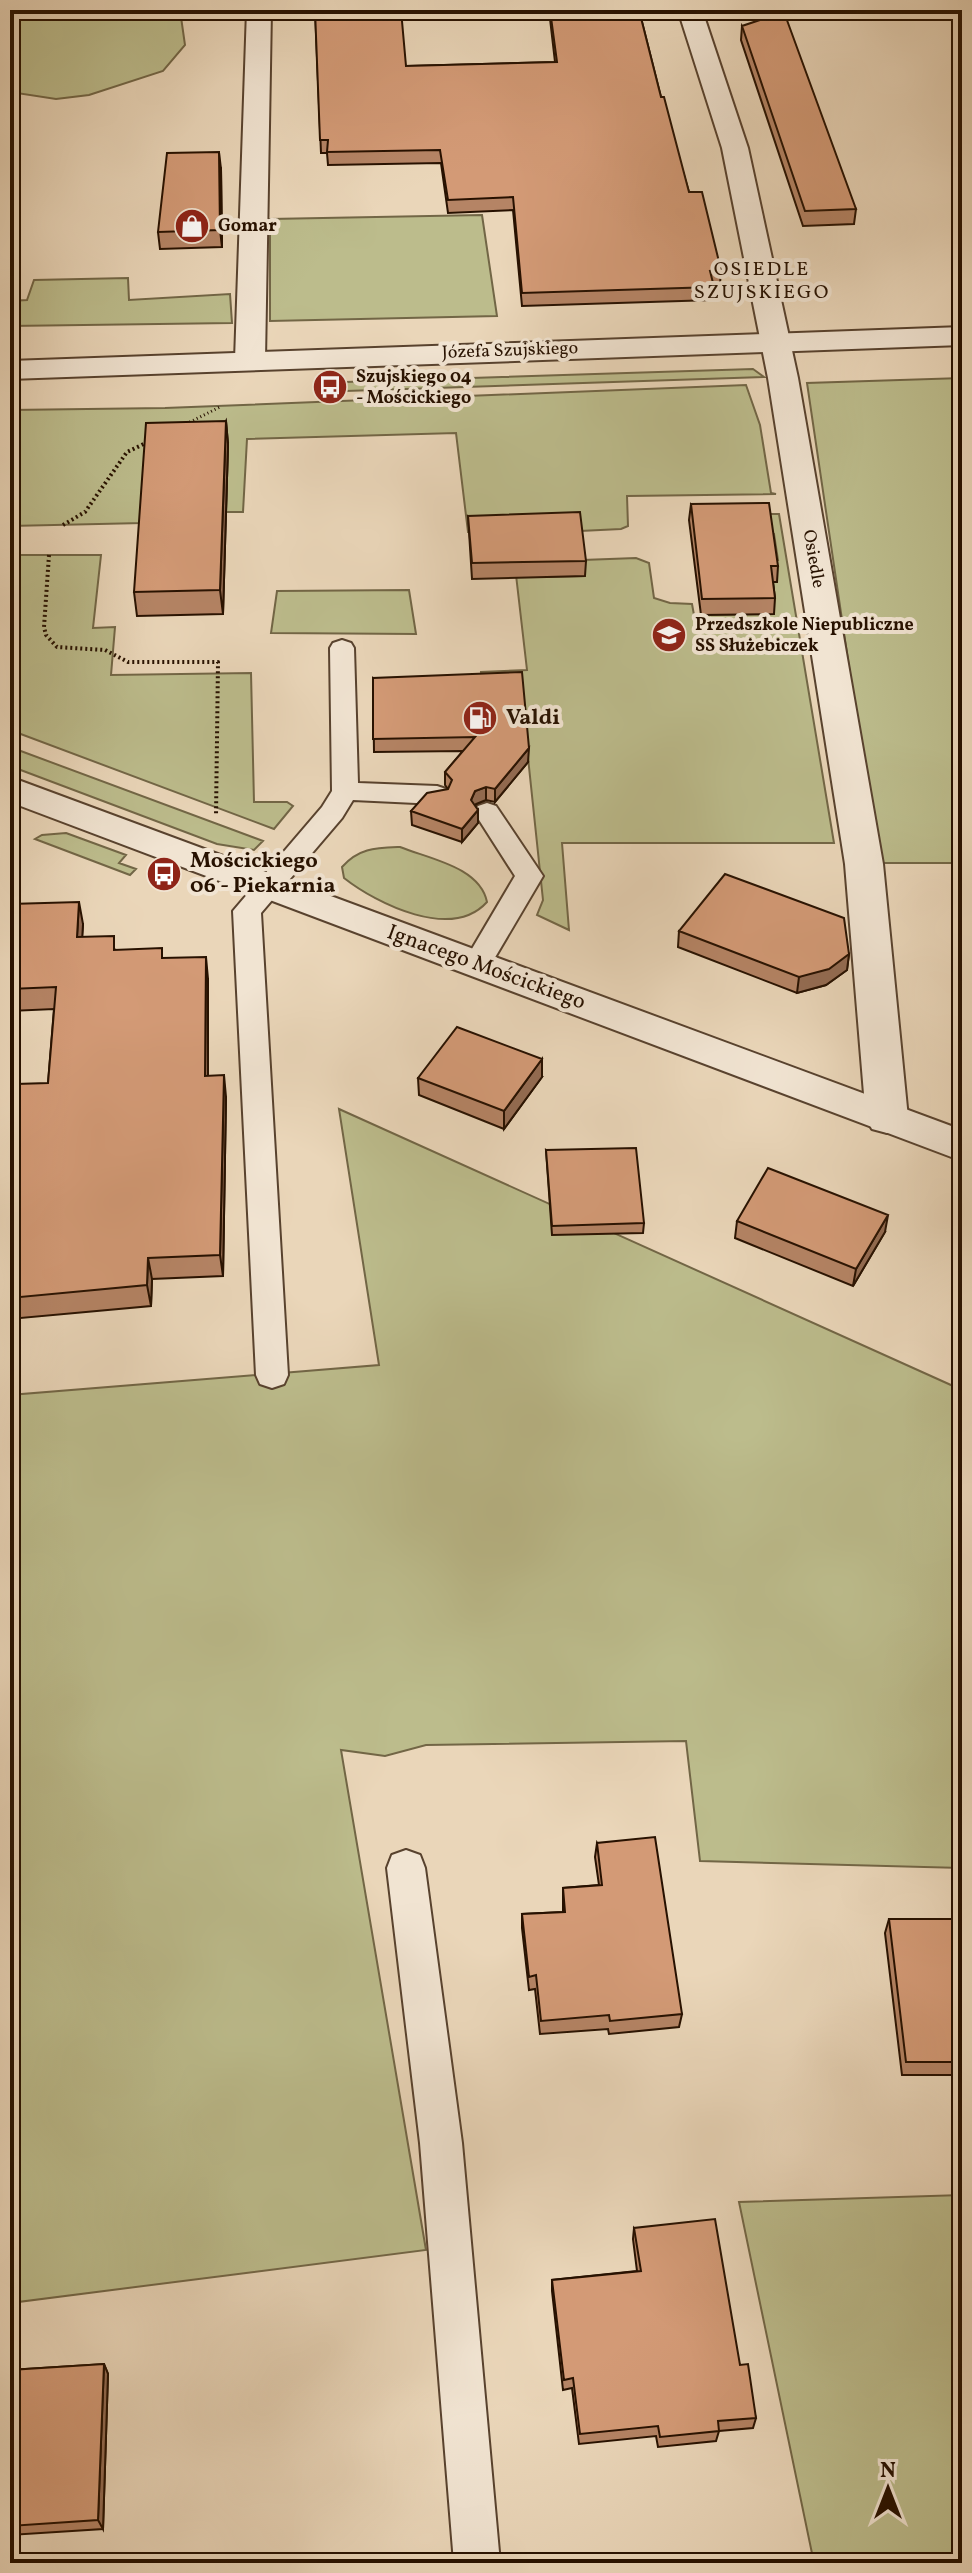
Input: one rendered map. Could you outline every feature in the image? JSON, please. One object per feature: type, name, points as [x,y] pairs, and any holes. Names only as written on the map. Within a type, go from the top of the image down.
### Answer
[{"type":"street","points":[[250,360],[259,10]]},
{"type":"street","name":"Osiedle","points":[[690,10],[735,148],[776,341],[864,864],[887,1118]]},
{"type":"street","name":"Józefa Szujskiego","points":[[10,370],[962,336]]},
{"type":"street","name":"Ignacego Mościckiego","points":[[10,789],[962,1146]]},
{"type":"lane","points":[[272,1375],[247,911],[333,812],[345,791],[342,648]]},
{"type":"lane","points":[[345,791],[437,795]]},
{"type":"lane","points":[[477,964],[529,876],[487,812]]},
{"type":"lane","points":[[406,1868],[441,2143],[477,2563]]},
{"type":"path","points":[[182,426],[224,406]]},
{"type":"path","points":[[63,525],[85,512],[127,452],[154,439]]},
{"type":"path","points":[[49,555],[44,627],[46,635],[57,647],[105,650],[128,662],[218,662],[216,816]]},
{"type":"green space","points":[[10,10],[180,10],[185,45],[163,71],[89,95],[56,99],[10,92]]},
{"type":"green space","points":[[482,215],[497,316],[270,321],[270,219]]},
{"type":"green space","points":[[128,278],[129,300],[230,294],[232,323],[10,326],[10,301],[27,300],[34,280]]},
{"type":"green space","points":[[753,369],[764,377],[346,391],[346,382]]},
{"type":"green space","points":[[962,378],[962,863],[878,863],[807,383]]},
{"type":"green space","points":[[746,385],[760,425],[771,493],[776,494],[627,496],[628,526],[580,531],[542,577],[584,576],[583,560],[636,558],[649,563],[654,598],[670,603],[692,604],[694,615],[773,614],[769,582],[773,560],[778,560],[774,534],[769,534],[763,514],[779,514],[834,843],[562,843],[569,930],[537,915],[543,900],[527,748],[482,686],[481,672],[527,670],[513,549],[503,530],[468,532],[456,433],[247,439],[243,512],[226,512],[228,444],[143,523],[10,526],[10,410],[165,408]]},
{"type":"green space","points":[[10,555],[101,555],[93,628],[115,627],[111,675],[251,673],[254,802],[287,802],[293,806],[274,829],[10,730]]},
{"type":"green space","points":[[409,590],[416,634],[271,633],[277,591]]},
{"type":"green space","points":[[10,747],[263,841],[254,850],[217,844],[10,766]]},
{"type":"green space","points":[[66,833],[126,855],[119,863],[136,869],[130,875],[35,839],[42,835]]},
{"type":"green space","points":[[400,847],[464,872],[475,880],[487,902],[472,913],[455,918],[435,918],[395,907],[344,878],[342,867],[355,856],[375,849]]},
{"type":"green space","points":[[339,1109],[962,1390],[962,1868],[700,1861],[686,1741],[426,1745],[385,1756],[341,1750],[426,2250],[10,2303],[10,1395],[379,1365]]},
{"type":"green space","points":[[962,2195],[962,2563],[814,2563],[739,2202]]},
{"type":"building","points":[[315,10],[401,10],[406,66],[557,62],[550,10],[639,10],[689,192],[702,192],[721,270],[710,271],[714,287],[522,293],[513,197],[448,200],[440,150],[327,152],[328,140],[320,140]]},
{"type":"building","points":[[784,12],[856,209],[805,211],[742,26]]},
{"type":"building","points":[[219,152],[220,230],[158,232],[167,153]]},
{"type":"building","points":[[226,421],[220,590],[134,592],[146,423]]},
{"type":"building","points":[[769,503],[778,566],[771,566],[775,598],[702,599],[691,504]]},
{"type":"building","points":[[580,512],[586,561],[472,563],[468,516]]},
{"type":"building","points":[[522,672],[529,748],[495,789],[486,787],[475,791],[471,800],[478,810],[462,829],[411,811],[427,793],[448,789],[452,780],[445,772],[475,737],[373,739],[373,678]]},
{"type":"building","points":[[725,874],[844,918],[849,954],[829,969],[799,977],[679,931]]},
{"type":"building","points":[[79,902],[77,937],[114,936],[114,950],[162,948],[162,958],[206,957],[205,1076],[224,1075],[220,1255],[148,1258],[147,1285],[10,1298],[10,1155],[16,1084],[48,1083],[56,987],[10,989],[10,904]]},
{"type":"building","points":[[457,1027],[542,1059],[504,1111],[418,1078]]},
{"type":"building","points":[[636,1148],[644,1223],[552,1226],[546,1150]]},
{"type":"building","points":[[768,1168],[888,1215],[856,1269],[737,1221]]},
{"type":"building","points":[[655,1837],[682,2014],[610,2021],[609,2015],[541,2021],[536,1975],[529,1977],[522,1914],[565,1912],[563,1888],[602,1885],[597,1843]]},
{"type":"building","points":[[889,1919],[962,1919],[962,2062],[906,2062]]},
{"type":"building","points":[[715,2219],[740,2365],[748,2364],[756,2418],[718,2421],[719,2431],[660,2437],[658,2426],[580,2434],[573,2378],[564,2380],[552,2280],[641,2271],[634,2228]]},
{"type":"building","points":[[104,2364],[98,2520],[10,2526],[10,2370]]},
{"type":"place","name":"Gomar","points":[[192,226]]},
{"type":"place","name":"Szujskiego 04 - Mościckiego","points":[[330,387]]},
{"type":"place","name":"Przedszkole Niepubliczne SS Służebiczek","points":[[669,635]]},
{"type":"place","name":"Valdi","points":[[480,718]]},
{"type":"place","name":"Mościckiego 06 - Piekarnia","points":[[164,874]]},
{"type":"district","name":"OSIEDLE SZUJSKIEGO","points":[[762,282]]}]
